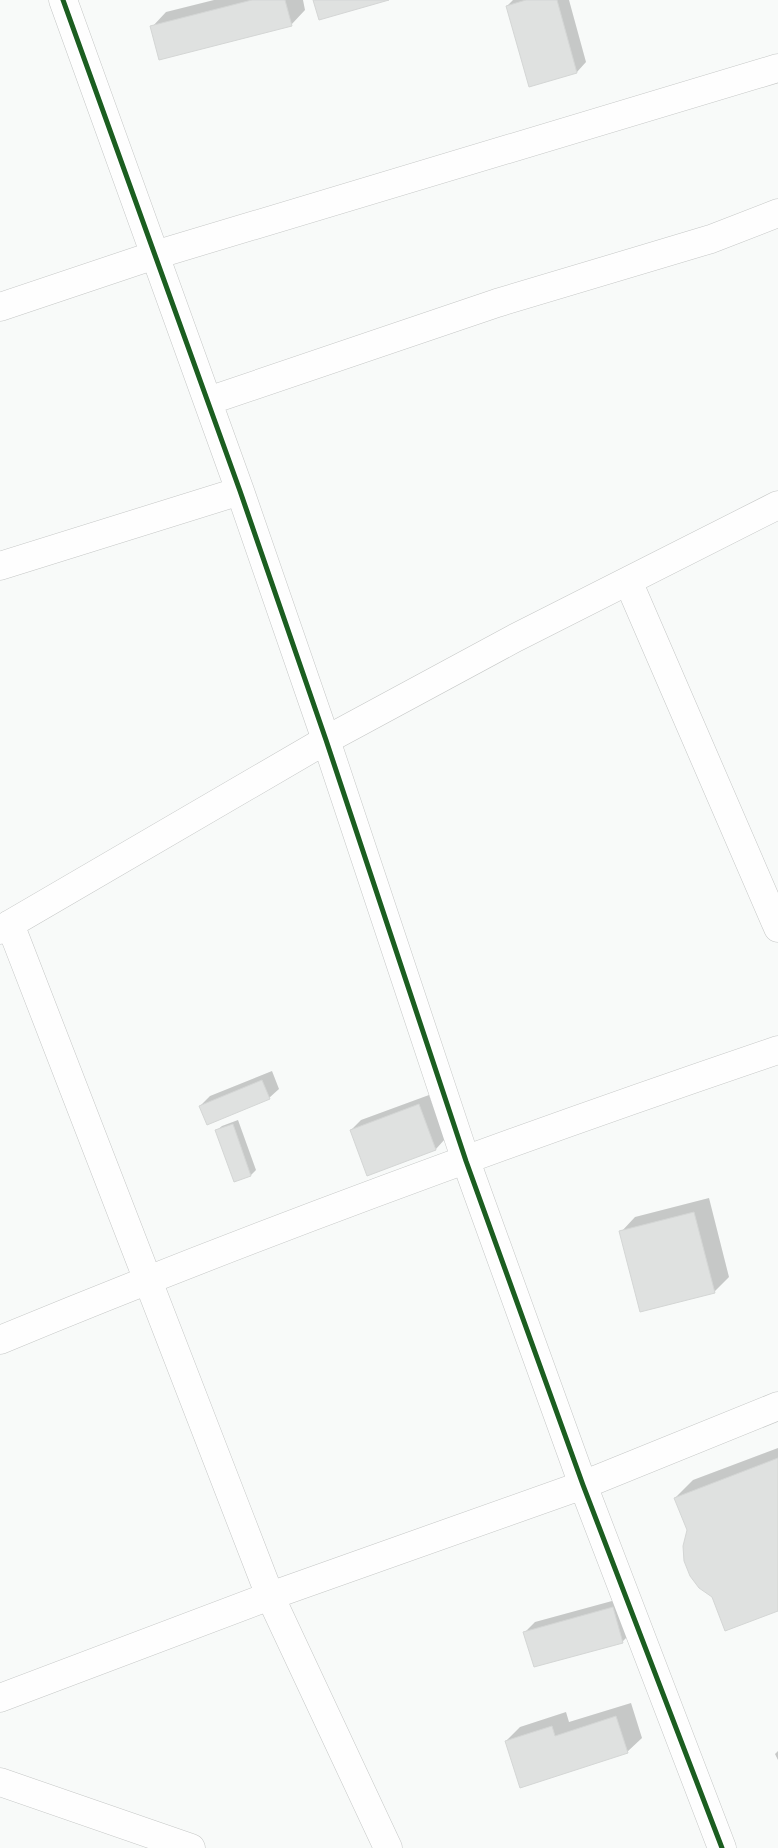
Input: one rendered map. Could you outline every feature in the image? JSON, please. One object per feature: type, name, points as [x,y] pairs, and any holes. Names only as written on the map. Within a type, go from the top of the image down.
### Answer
[{"type":"street","points":[[63,0],[240,491],[326,740],[466,1160],[583,1485],[722,1848]]},
{"type":"street","points":[[0,307],[155,255],[778,68]]},
{"type":"street","points":[[208,401],[497,303],[711,239],[778,213]]},
{"type":"street","points":[[0,566],[240,491]]},
{"type":"street","points":[[388,1848],[270,1596],[147,1279],[5,927],[326,740],[515,638],[778,505]]},
{"type":"street","points":[[628,581],[778,928]]},
{"type":"street","points":[[0,1340],[147,1279],[589,1114],[778,1050]]},
{"type":"street","points":[[0,1698],[270,1596],[583,1485],[778,1406]]},
{"type":"street","points":[[0,1782],[191,1848]]},
{"type":"building","points":[[252,0],[285,0],[292,26],[159,60],[150,26]]},
{"type":"building","points":[[313,0],[389,0],[319,20]]},
{"type":"building","points":[[526,0],[557,0],[577,73],[529,87],[506,6]]},
{"type":"building","points":[[262,1080],[270,1099],[207,1125],[199,1106]]},
{"type":"building","points":[[419,1104],[436,1150],[367,1176],[350,1130]]},
{"type":"building","points":[[233,1124],[251,1176],[234,1182],[215,1130]]},
{"type":"building","points":[[694,1212],[715,1293],[640,1312],[619,1231]]},
{"type":"building","points":[[778,1458],[778,1611],[725,1631],[712,1597],[699,1588],[690,1576],[684,1561],[683,1546],[687,1530],[674,1498]]},
{"type":"building","points":[[613,1607],[623,1643],[534,1667],[523,1632]]},
{"type":"building","points":[[616,1716],[628,1753],[520,1788],[505,1741],[552,1726],[555,1736]]},
{"type":"cycle path","points":[[63,0],[240,491],[326,740],[466,1161],[583,1485],[722,1848]]}]
